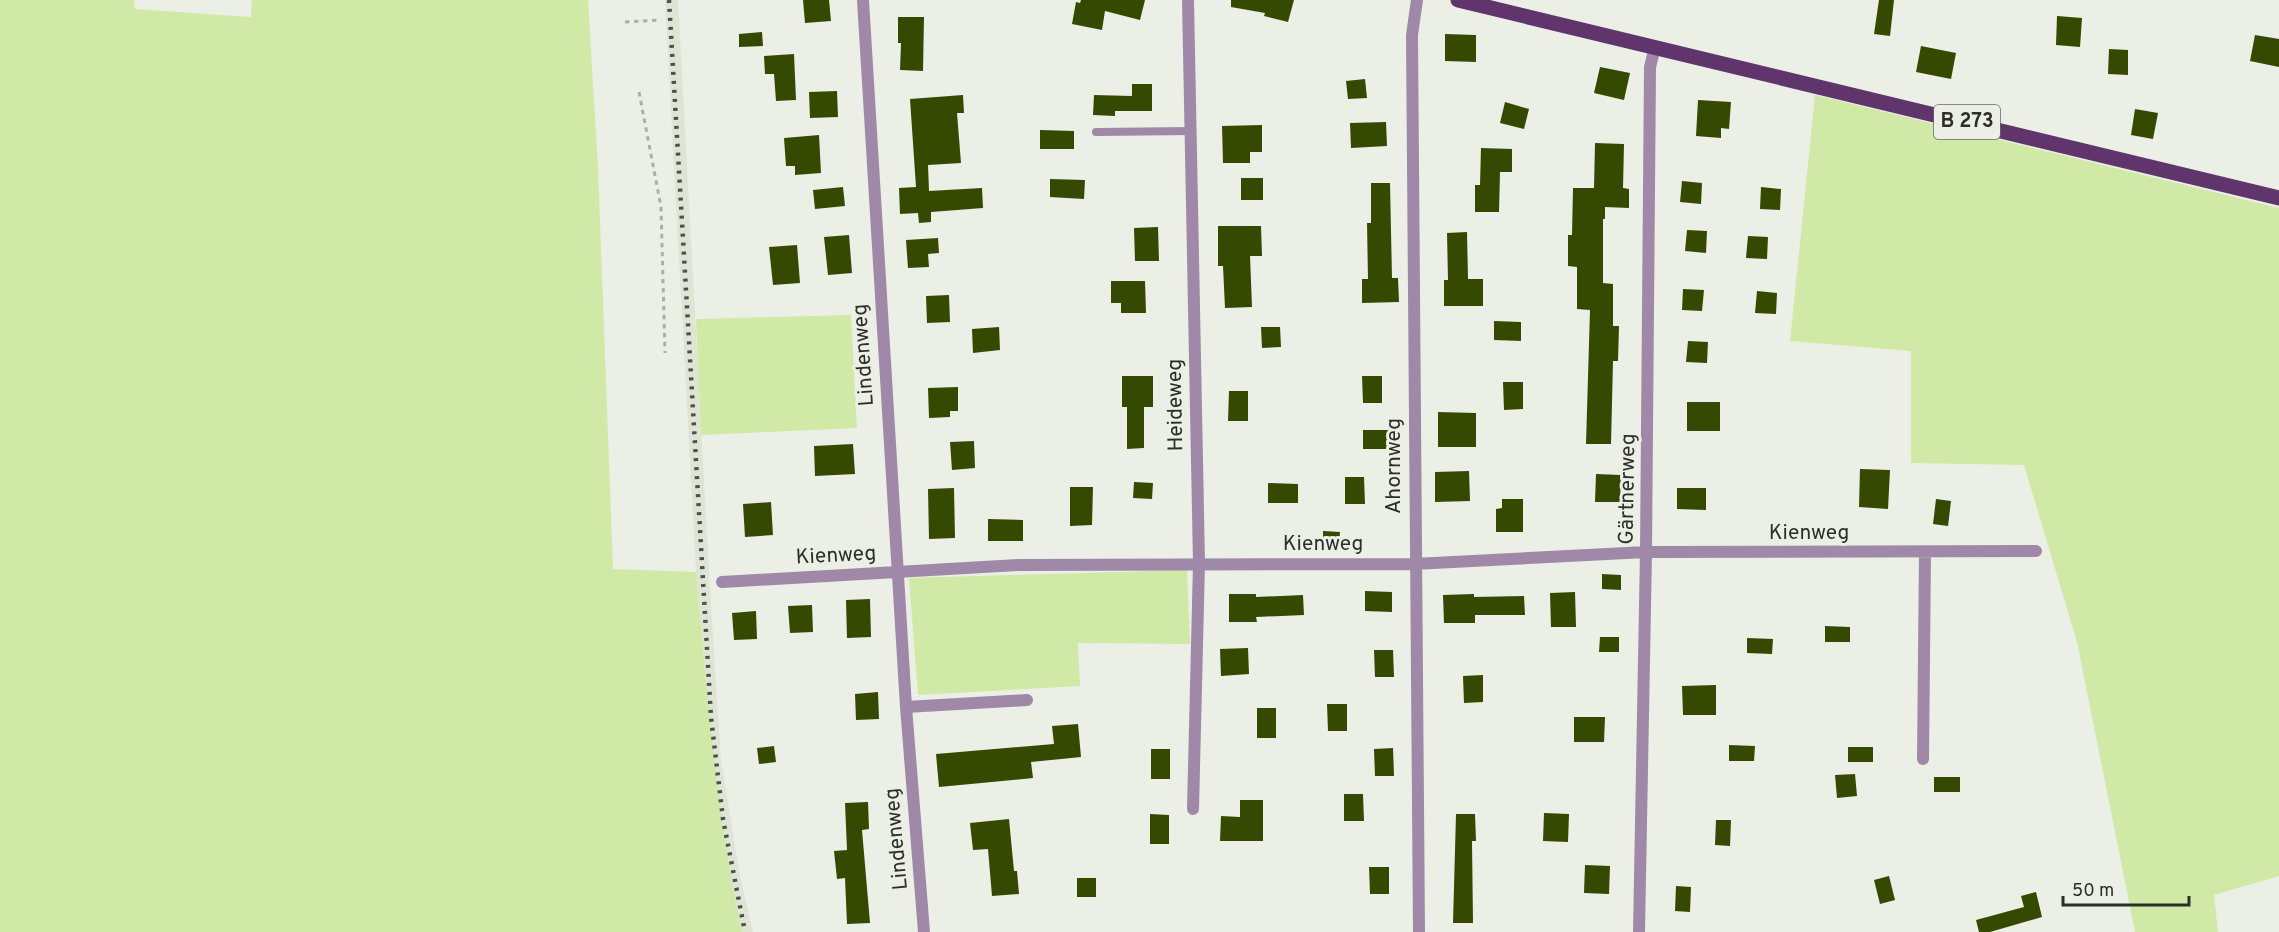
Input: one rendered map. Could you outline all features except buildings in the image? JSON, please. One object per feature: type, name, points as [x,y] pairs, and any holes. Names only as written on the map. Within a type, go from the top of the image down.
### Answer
[{"type":"main road","name":"B 273","points":[[1458,0],[2279,198]]},
{"type":"street","name":"Lindenweg","points":[[863,0],[897,572],[924,932]]},
{"type":"street","name":"Heideweg","points":[[1188,0],[1199,563],[1193,809]]},
{"type":"street","name":"Ahornweg","points":[[1417,0],[1412,35],[1414,564],[1419,932]]},
{"type":"street","name":"Gärtnerweg","points":[[1639,932],[1646,552],[1650,67],[1655,47]]},
{"type":"street","name":"Kienweg","points":[[722,582],[1019,565],[1414,564],[1646,552],[2036,551]]},
{"type":"street","points":[[1923,759],[1925,553]]},
{"type":"street","points":[[906,707],[1027,700]]},
{"type":"lane","points":[[1096,132],[1190,131]]},
{"type":"path","points":[[625,22],[661,20]]},
{"type":"path","points":[[639,92],[661,207],[665,353]]},
{"type":"shaded area","points":[[665,0],[678,0],[721,760],[740,876],[753,932],[742,932],[729,875],[713,763],[696,572]]},
{"type":"green space","points":[[0,0],[134,0],[135,9],[251,17],[252,0],[588,0],[598,168],[613,569],[696,572],[719,798],[742,932],[0,932]]},
{"type":"green space","points":[[1815,95],[2279,208],[2279,876],[2214,895],[2218,932],[2135,932],[2077,642],[2024,465],[1911,463],[1911,351],[1790,341]]},
{"type":"green space","points":[[851,315],[857,428],[701,435],[696,319]]},
{"type":"green space","points":[[1187,570],[1190,644],[1078,643],[1080,686],[918,695],[909,578]]},
{"type":"railway","points":[[669,0],[711,717],[723,819],[745,932]]}]
